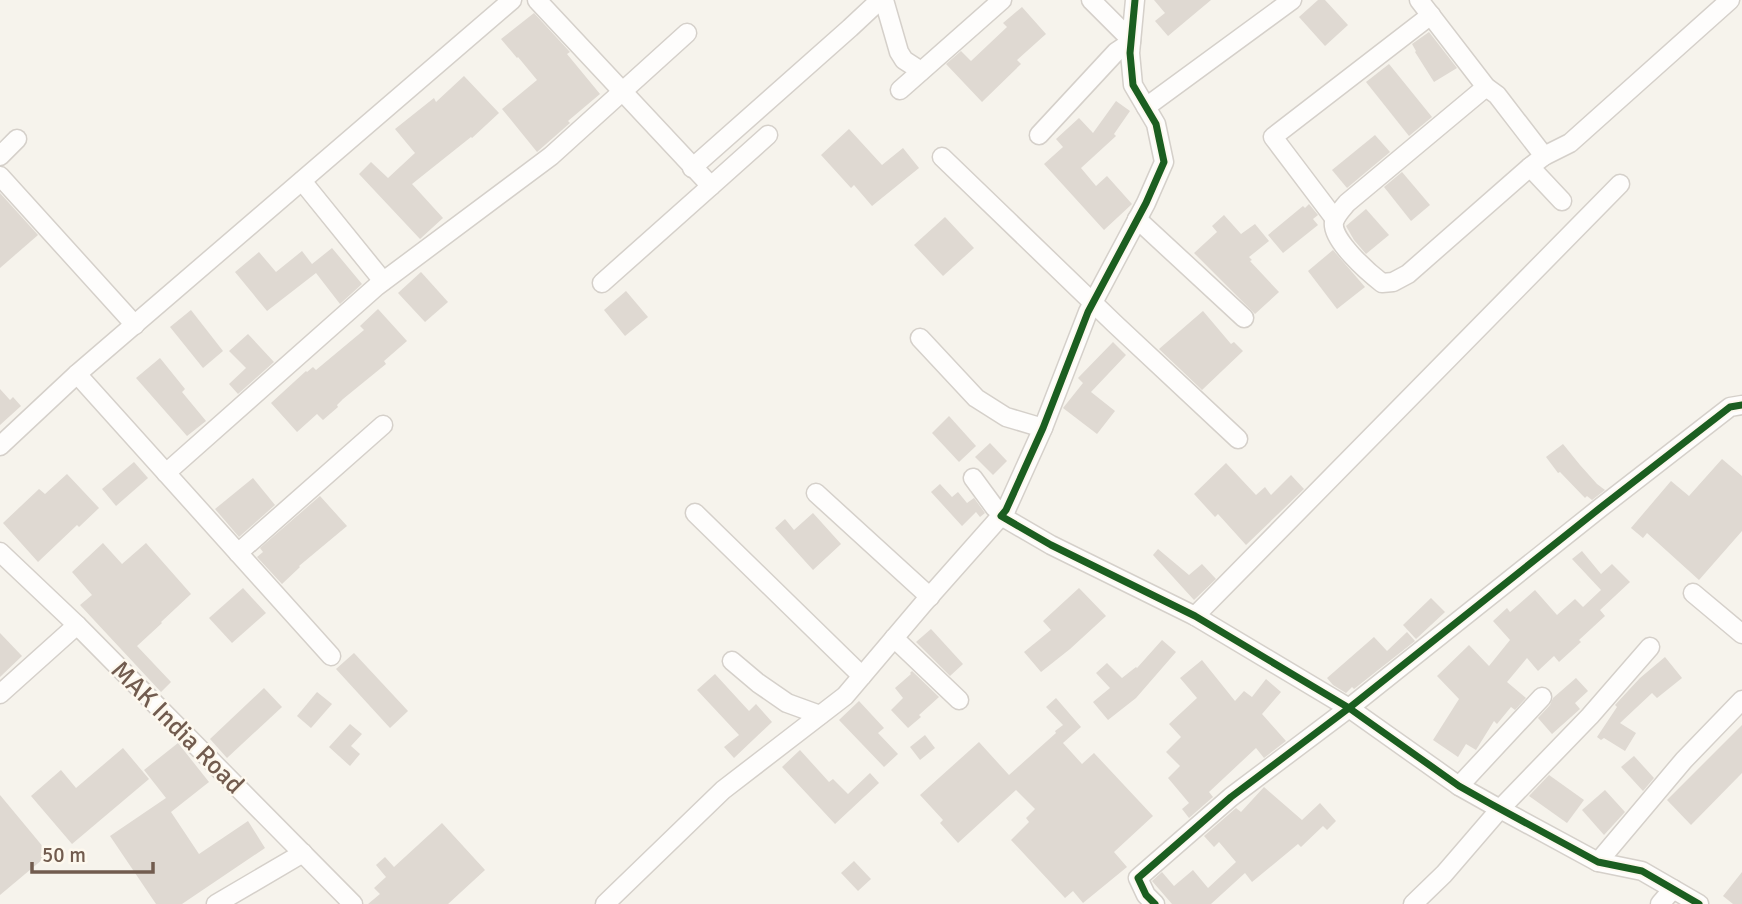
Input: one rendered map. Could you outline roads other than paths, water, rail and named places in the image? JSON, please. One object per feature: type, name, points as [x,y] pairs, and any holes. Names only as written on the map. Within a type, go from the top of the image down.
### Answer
[{"type":"street","points":[[0,446],[77,374],[512,0]]},
{"type":"street","points":[[537,0],[711,186]]},
{"type":"street","points":[[692,168],[882,0],[898,52],[904,60],[921,71]]},
{"type":"street","points":[[900,90],[1002,0]]},
{"type":"street","points":[[1091,0],[1131,41]]},
{"type":"street","points":[[1146,107],[1292,0]]},
{"type":"street","points":[[1419,0],[1486,87],[1497,95],[1562,201]]},
{"type":"street","points":[[1486,87],[1347,203],[1335,219],[1334,229],[1346,248],[1382,283],[1393,282],[1408,274],[1537,161],[1570,143],[1730,0]]},
{"type":"street","points":[[605,904],[723,789],[845,696],[1003,513],[1043,428],[1093,302],[1164,162],[1156,124],[1133,85],[1130,53],[1138,4]]},
{"type":"street","points":[[1335,219],[1273,137],[1431,15]]},
{"type":"street","points":[[166,473],[383,281],[551,156],[687,33]]},
{"type":"street","points":[[1039,135],[1116,52],[1131,41]]},
{"type":"street","points":[[602,283],[768,135]]},
{"type":"street","points":[[0,156],[16,139]]},
{"type":"street","points":[[942,157],[1238,439]]},
{"type":"street","points":[[0,176],[135,325]]},
{"type":"street","points":[[302,181],[383,281]]},
{"type":"street","points":[[1195,617],[1620,184]]},
{"type":"street","points":[[1137,219],[1244,318]]},
{"type":"street","points":[[920,338],[976,398],[1006,417],[1043,428]]},
{"type":"street","points":[[77,374],[331,656]]},
{"type":"street","points":[[1155,904],[1146,895],[1138,878],[1231,797],[1349,708],[1730,407],[1742,405]]},
{"type":"street","points":[[238,552],[383,425]]},
{"type":"street","points":[[973,478],[995,508],[1051,545],[1195,617],[1349,708],[1459,786],[1598,862],[1642,871],[1699,904]]},
{"type":"street","points":[[816,493],[930,597]]},
{"type":"street","points":[[695,513],[862,676]]},
{"type":"street","name":"MAK India Road","points":[[0,552],[77,625],[354,904]]},
{"type":"street","points":[[1693,593],[1742,634]]},
{"type":"street","points":[[0,694],[77,625]]},
{"type":"street","points":[[894,638],[959,700]]},
{"type":"street","points":[[1413,904],[1590,716],[1650,647]]},
{"type":"street","points":[[732,662],[786,703],[820,715]]},
{"type":"street","points":[[1459,786],[1542,697]]},
{"type":"street","points":[[1598,862],[1684,760],[1742,700]]},
{"type":"street","points":[[216,904],[303,853]]},
{"type":"street","points":[[1660,904],[1673,889]]}]
